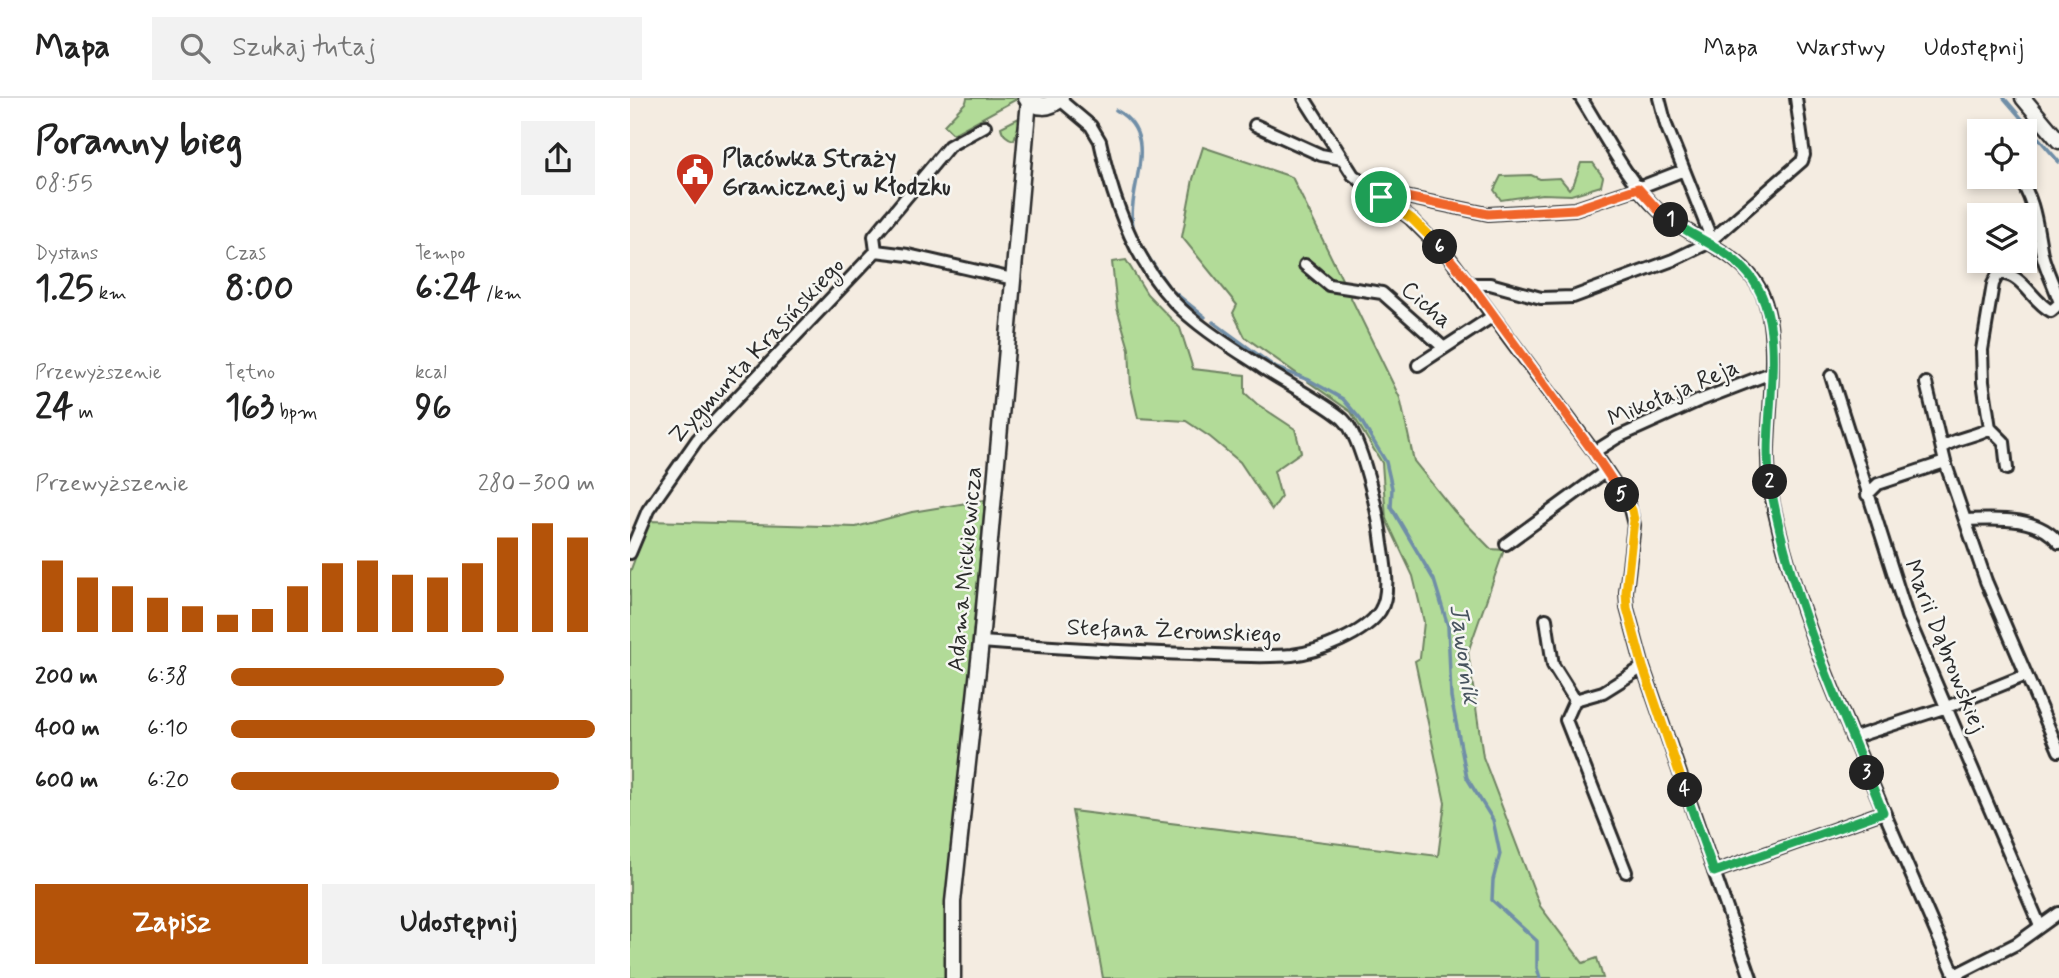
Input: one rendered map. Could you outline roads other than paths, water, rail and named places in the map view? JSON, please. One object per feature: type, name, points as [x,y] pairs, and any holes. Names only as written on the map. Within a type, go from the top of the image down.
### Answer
[{"type":"main road","points":[[1033,102],[1050,105],[1059,98]]},
{"type":"street","name":"Stefana Żeromskiego","points":[[981,642],[1126,652],[1293,654],[1349,637],[1369,624],[1381,610],[1385,592],[1386,575],[1373,497],[1354,437],[1344,420],[1262,368],[1198,323],[1174,302],[1154,278],[1137,250],[1123,219],[1095,131],[1059,98]]},
{"type":"street","points":[[1304,98],[1353,174],[1432,238],[1471,284],[1629,505],[1633,516],[1633,538],[1626,600],[1643,667],[1751,978]]},
{"type":"street","points":[[1581,98],[1638,188],[1658,210],[1744,268],[1762,294],[1770,328],[1768,464],[1774,510],[1798,598],[1852,738],[1955,976],[2016,944],[2059,913]]},
{"type":"street","points":[[1659,98],[1666,125],[1709,230],[1708,243]]},
{"type":"street","points":[[1471,284],[1490,284],[1541,298],[1573,297],[1673,260],[1708,243],[1802,160],[1804,155],[1796,98]]},
{"type":"street","points":[[2023,98],[2059,141]]},
{"type":"street","name":"Adama Mickiewicza","points":[[953,978],[954,902],[981,642],[1023,163],[1033,102]]},
{"type":"street","points":[[1255,125],[1321,155],[1342,159]]},
{"type":"street","name":"Zygmunta Krasińskiego","points":[[876,251],[874,236],[949,146],[985,126]]},
{"type":"street","points":[[1381,197],[1401,196],[1488,214],[1575,209],[1684,170]]},
{"type":"street","points":[[2007,469],[2004,442],[1990,428],[1983,382],[1982,350],[1993,284],[1998,274],[2006,273],[2016,277],[2041,306],[2051,311],[2059,302],[2025,189]]},
{"type":"street","name":"Zygmunta Krasińskiego","points":[[876,251],[908,255],[1013,279]]},
{"type":"street","name":"Zygmunta Krasińskiego","points":[[630,553],[648,510],[697,440],[876,251]]},
{"type":"street","name":"Cicha","points":[[1305,265],[1329,285],[1382,293],[1444,348]]},
{"type":"street","points":[[1419,365],[1493,316]]},
{"type":"street","name":"Mikołaja Reja","points":[[1594,453],[1618,437],[1698,401],[1771,373]]},
{"type":"street","name":"Marii Dąbrowskiej","points":[[1831,376],[1907,616],[2039,926]]},
{"type":"street","points":[[1926,383],[1945,462],[1986,580],[2059,751]]},
{"type":"street","points":[[1943,447],[1952,441],[1990,428]]},
{"type":"street","points":[[1867,495],[1878,484],[1945,462]]},
{"type":"street","points":[[1506,544],[1606,471]]},
{"type":"street","points":[[1967,520],[1990,519],[2034,524],[2059,543]]},
{"type":"street","points":[[1546,619],[1553,665],[1575,700]]},
{"type":"street","points":[[1626,872],[1566,720],[1575,700],[1603,691],[1643,667]]},
{"type":"street","points":[[1852,738],[1947,707],[2026,674]]},
{"type":"street","points":[[1714,872],[1883,812]]},
{"type":"waterway","points":[[2004,98],[2059,162]]},
{"type":"waterway","name":"Jawornik","points":[[1116,110],[1131,122],[1138,136],[1139,167],[1132,218],[1135,235]]},
{"type":"waterway","name":"Jawornik","points":[[1138,242],[1168,286]]},
{"type":"waterway","name":"Jawornik","points":[[1174,292],[1205,317]]},
{"type":"waterway","name":"Jawornik","points":[[1213,322],[1276,368],[1309,380],[1343,399],[1360,419],[1386,462],[1392,488],[1391,507],[1434,580],[1448,626],[1451,697],[1467,778],[1493,820],[1500,854],[1493,880],[1492,900],[1537,941],[1537,968],[1540,978]]},
{"type":"place","name":"Placówka Straży Granicznej w Kłodzku","points":[[695,206]]}]
